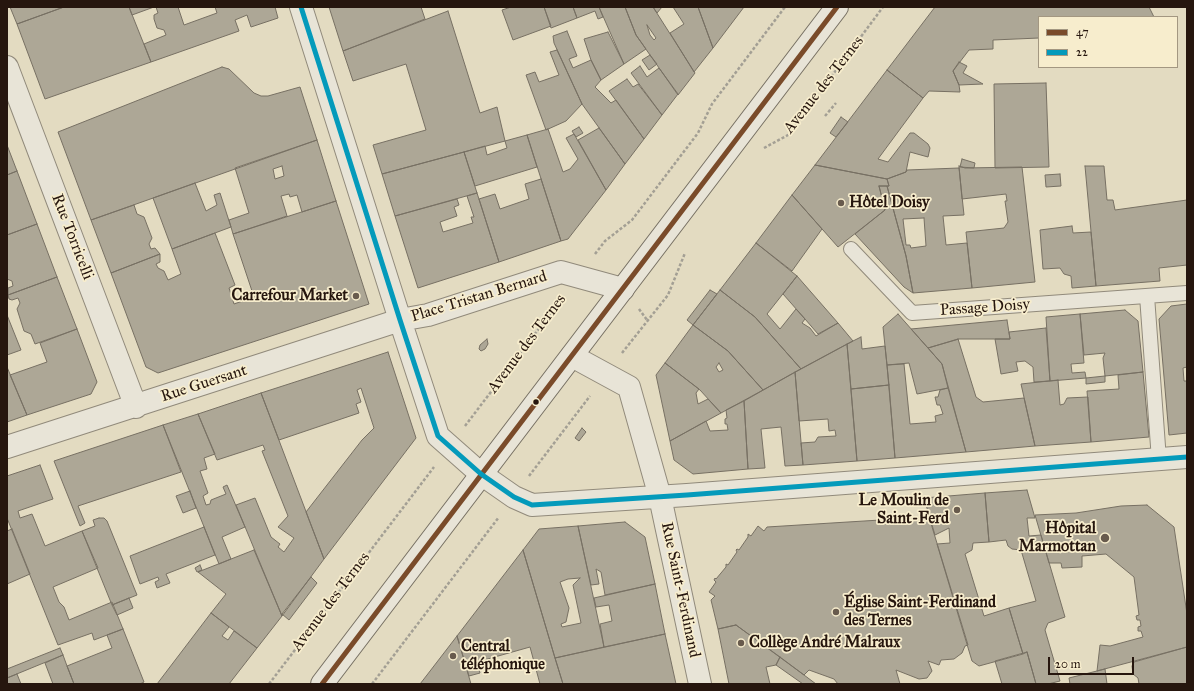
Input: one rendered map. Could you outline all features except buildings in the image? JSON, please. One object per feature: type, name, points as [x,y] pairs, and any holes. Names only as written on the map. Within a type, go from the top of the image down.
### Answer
[{"type":"street","points":[[302,7],[400,320]]},
{"type":"street","points":[[322,684],[837,7]]},
{"type":"street","name":"Rue Torricelli","points":[[7,67],[136,407]]},
{"type":"street","name":"Place Tristan Bernard","points":[[623,289],[578,278],[561,272],[428,315],[400,320],[438,436],[482,474],[514,497],[532,505],[1187,458]]},
{"type":"street","name":"Rue Guersant","points":[[7,447],[136,407],[400,320]]},
{"type":"street","points":[[572,356],[628,387],[660,497]]},
{"type":"street","name":"Rue Saint-Ferdinand","points":[[660,497],[700,684]]},
{"type":"lane","name":"Passage Doisy","points":[[851,249],[912,313],[1187,293]]},
{"type":"lane","points":[[1147,296],[1159,460]]},
{"type":"path","name":"Avenue des Ternes","points":[[269,684],[605,241],[627,224],[637,213],[698,133],[712,104],[785,7]]},
{"type":"path","name":"Avenue des Ternes","points":[[759,151],[788,135],[883,7]]},
{"type":"path","points":[[826,116],[836,103]]},
{"type":"path","points":[[668,294],[685,252]]},
{"type":"transit line","name":"22","points":[[301,7],[438,436],[481,474],[514,497],[532,505],[687,495],[1187,457]]},
{"type":"transit line","name":"47","points":[[322,684],[837,7]]},
{"type":"place","name":"Hôtel Doisy","points":[[841,203]]},
{"type":"place","name":"Carrefour Market","points":[[356,296]]},
{"type":"place","name":"Le Moulin de Saint-Ferd","points":[[957,510]]},
{"type":"place","name":"Hôpital Marmottan","points":[[1105,538]]},
{"type":"place","name":"Église Saint-Ferdinand des Ternes","points":[[836,612]]},
{"type":"place","name":"Collège André Malraux","points":[[741,643]]},
{"type":"place","name":"Central téléphonique","points":[[453,656]]}]
